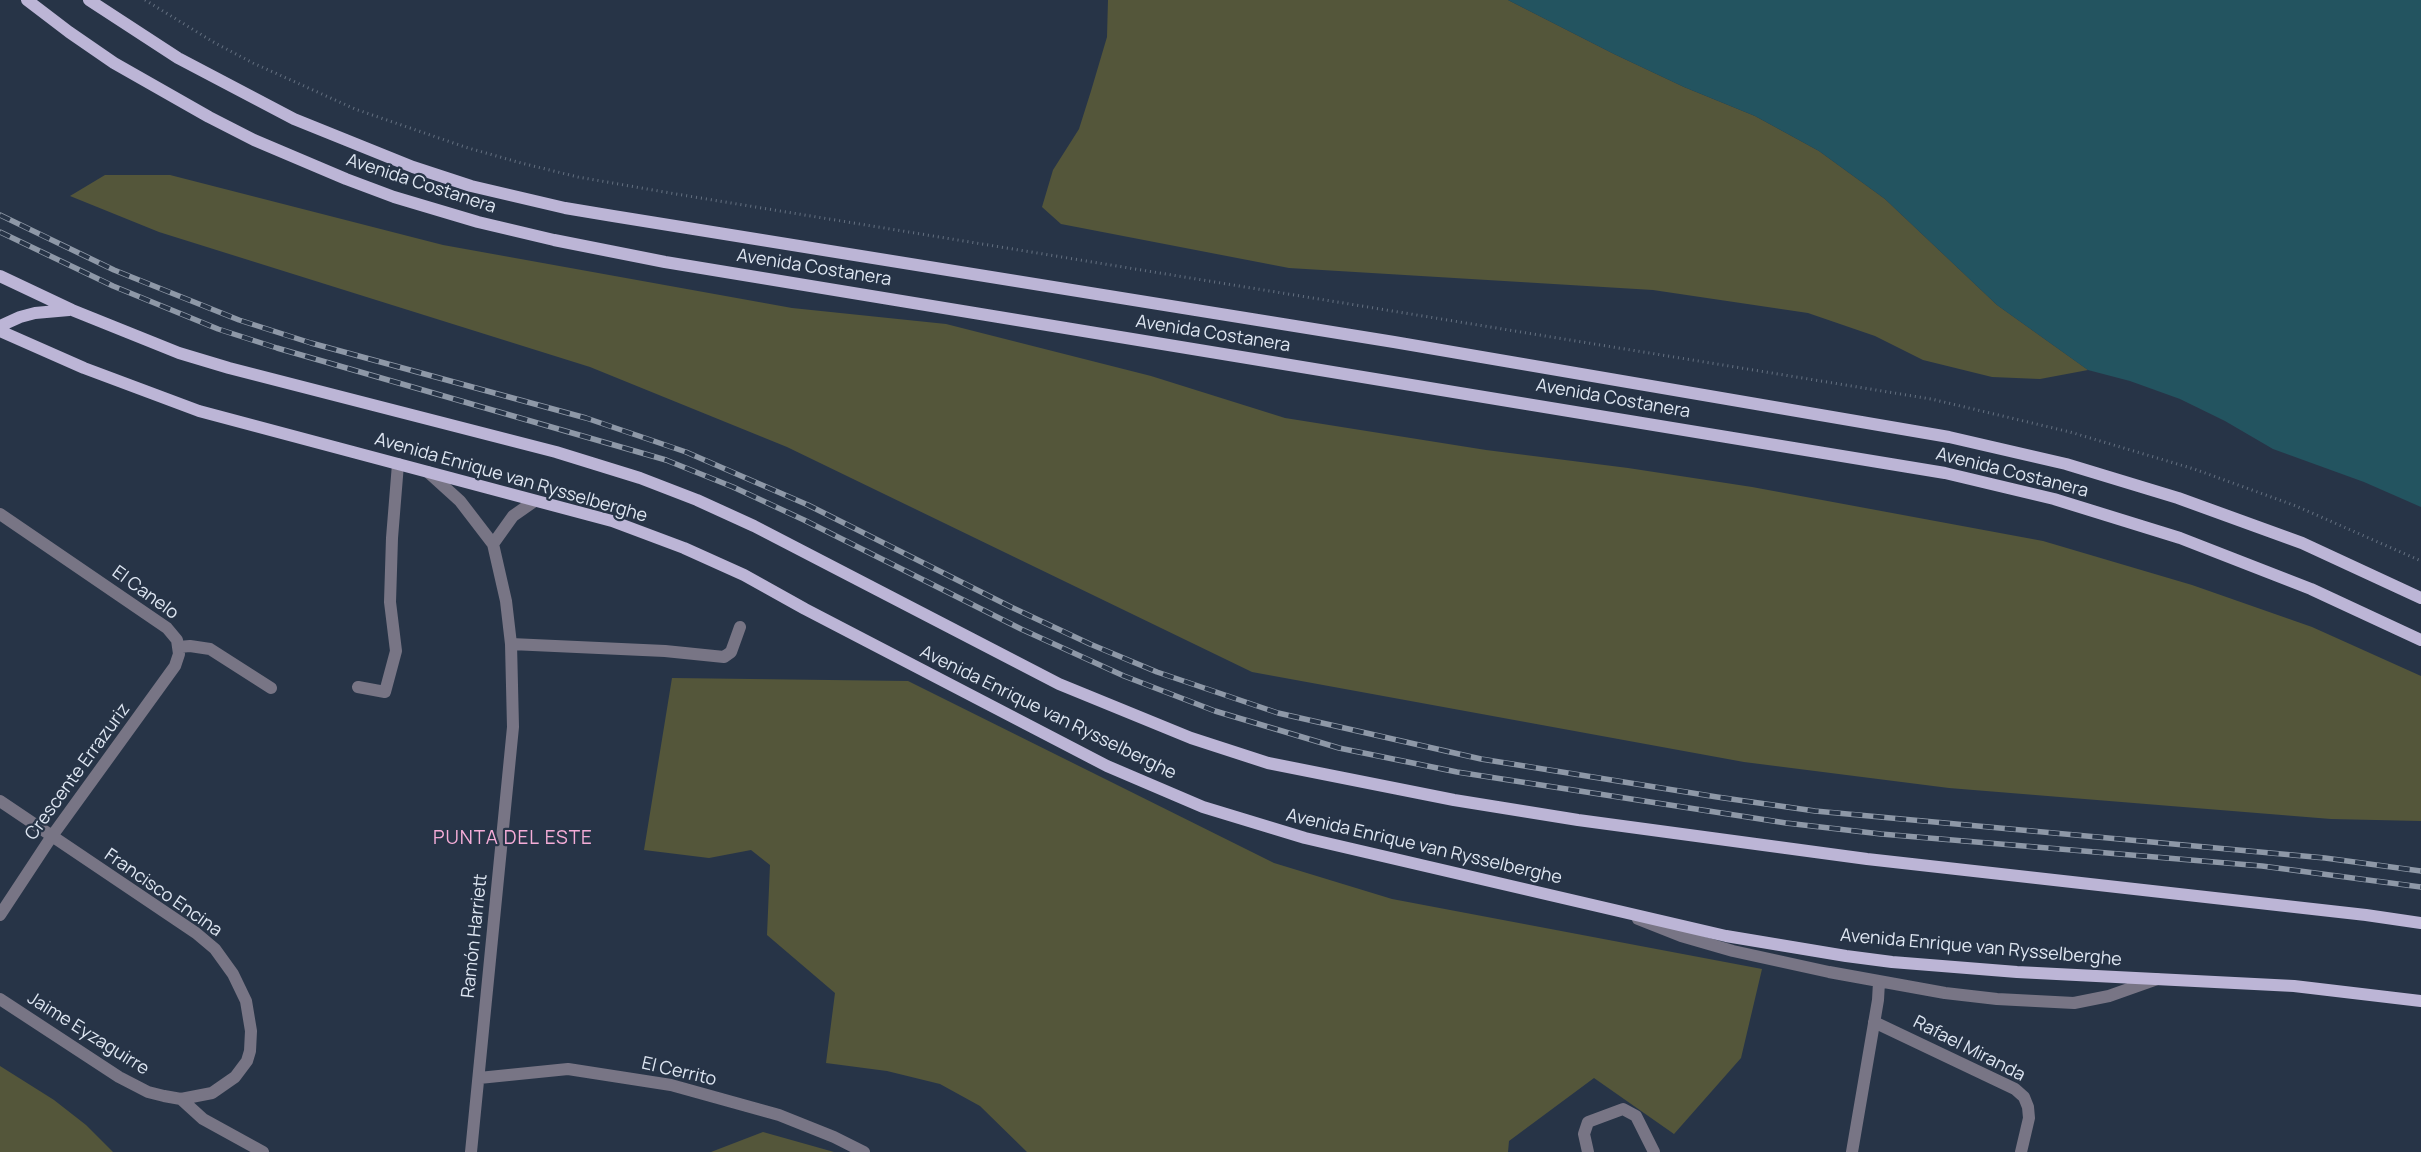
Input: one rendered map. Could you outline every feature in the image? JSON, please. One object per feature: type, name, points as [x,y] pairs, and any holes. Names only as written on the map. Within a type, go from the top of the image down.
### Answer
[{"type":"main road","name":"Avenida Costanera","points":[[27,0],[114,63],[209,117],[346,179],[403,200],[478,222],[554,240],[664,262],[1944,473],[2054,499],[2180,538],[2302,585],[2421,640]]},
{"type":"main road","name":"Avenida Costanera","points":[[90,0],[178,58],[294,119],[412,167],[518,198],[613,216],[1384,341],[1949,437],[2066,464],[2188,501],[2302,543],[2421,598]]},
{"type":"main road","name":"Avenida Enrique van Rysselberghe","points":[[0,276],[72,310],[162,347],[229,368],[556,452],[640,478],[697,500],[754,526],[1059,684],[1191,738],[1268,763],[1454,800],[1578,820],[1858,858],[2366,915],[2421,923]]},
{"type":"main road","points":[[0,326],[34,313],[72,310]]},
{"type":"main road","name":"Avenida Enrique van Rysselberghe","points":[[0,331],[84,368],[198,411],[533,502],[612,521],[684,548],[744,575],[805,609],[1099,762],[1203,807],[1305,838],[1726,936],[1883,961],[2036,973],[2294,986],[2421,1001]]},
{"type":"street","points":[[358,687],[386,692],[396,651],[390,602],[392,538],[398,464]]},
{"type":"street","name":"Ramón Harriett","points":[[428,472],[460,501],[493,544],[506,601],[511,644],[513,727],[472,1152]]},
{"type":"street","points":[[493,544],[505,524],[522,508],[533,502]]},
{"type":"street","name":"El Canelo","points":[[0,514],[167,628],[179,647],[195,646],[210,649],[272,688]]},
{"type":"street","points":[[511,644],[665,651],[724,657],[732,652],[740,627]]},
{"type":"street","name":"Crescente Errazuriz","points":[[0,915],[52,836],[175,666],[179,647]]},
{"type":"street","name":"Francisco Encina","points":[[0,801],[206,940],[225,961],[246,1002],[252,1041],[246,1061],[235,1077],[220,1088],[197,1097],[181,1099]]},
{"type":"street","points":[[1622,913],[1716,947],[1879,982],[1997,1000],[2074,1003],[2109,996],[2158,979]]},
{"type":"street","points":[[1852,1152],[1879,982]]},
{"type":"street","name":"Jaime Eyzaguirre","points":[[0,999],[133,1085],[156,1094],[181,1099],[203,1118],[263,1152]]},
{"type":"street","name":"Rafael Miranda","points":[[1874,1022],[2015,1089],[2024,1097],[2028,1107],[2029,1118],[2021,1152]]},
{"type":"street","name":"El Cerrito","points":[[479,1078],[568,1069],[671,1085],[779,1115],[834,1137],[864,1152]]},
{"type":"street","points":[[1588,1152],[1584,1134],[1588,1122],[1623,1109],[1636,1116],[1654,1152]]},
{"type":"path","points":[[145,0],[253,64],[346,105],[409,129],[521,163],[578,177],[676,194],[1931,399],[2070,432],[2194,469],[2296,506],[2421,561]]},
{"type":"shaded area","points":[[1108,0],[1508,0],[1684,87],[1755,116],[1819,151],[1885,199],[1997,305],[2088,370],[2040,379],[1992,377],[1923,360],[1875,336],[1808,313],[1653,290],[1289,268],[1061,224],[1042,207],[1053,170],[1079,129],[1107,37]]},
{"type":"shaded area","points":[[1508,0],[2421,0],[2421,507],[2364,482],[2273,449],[2225,421],[2180,399],[2130,381],[2088,370],[1997,305],[1885,199],[1819,151],[1755,116],[1684,87]]},
{"type":"shaded area","points":[[105,175],[170,175],[443,245],[792,308],[946,324],[1151,376],[1285,418],[1486,450],[1628,468],[1752,487],[2043,541],[2192,585],[2312,627],[2421,676],[2421,821],[2331,819],[1949,788],[1744,762],[1252,672],[787,447],[590,367],[159,232],[70,196]]},
{"type":"shaded area","points":[[672,678],[908,681],[1274,863],[1392,899],[1762,969],[1741,1058],[1674,1134],[1594,1078],[1509,1141],[1508,1152],[1027,1152],[980,1106],[940,1084],[887,1071],[826,1063],[835,993],[767,935],[770,865],[751,850],[709,858],[644,850]]},
{"type":"shaded area","points":[[0,1066],[54,1100],[86,1125],[113,1152],[0,1152]]},
{"type":"shaded area","points":[[763,1132],[834,1152],[711,1152]]},
{"type":"railway","points":[[0,215],[114,270],[239,320],[311,343],[586,418],[686,452],[808,505],[1011,607],[1090,644],[1157,672],[1278,713],[1481,759],[1815,811],[2325,858],[2421,871]]},
{"type":"railway","points":[[0,232],[113,286],[218,329],[277,348],[666,460],[733,487],[804,520],[1021,629],[1124,676],[1215,711],[1339,748],[1457,772],[1786,823],[1881,834],[2262,866],[2421,887]]},
{"type":"district","name":"PUNTA DEL ESTE","points":[[513,839]]}]
